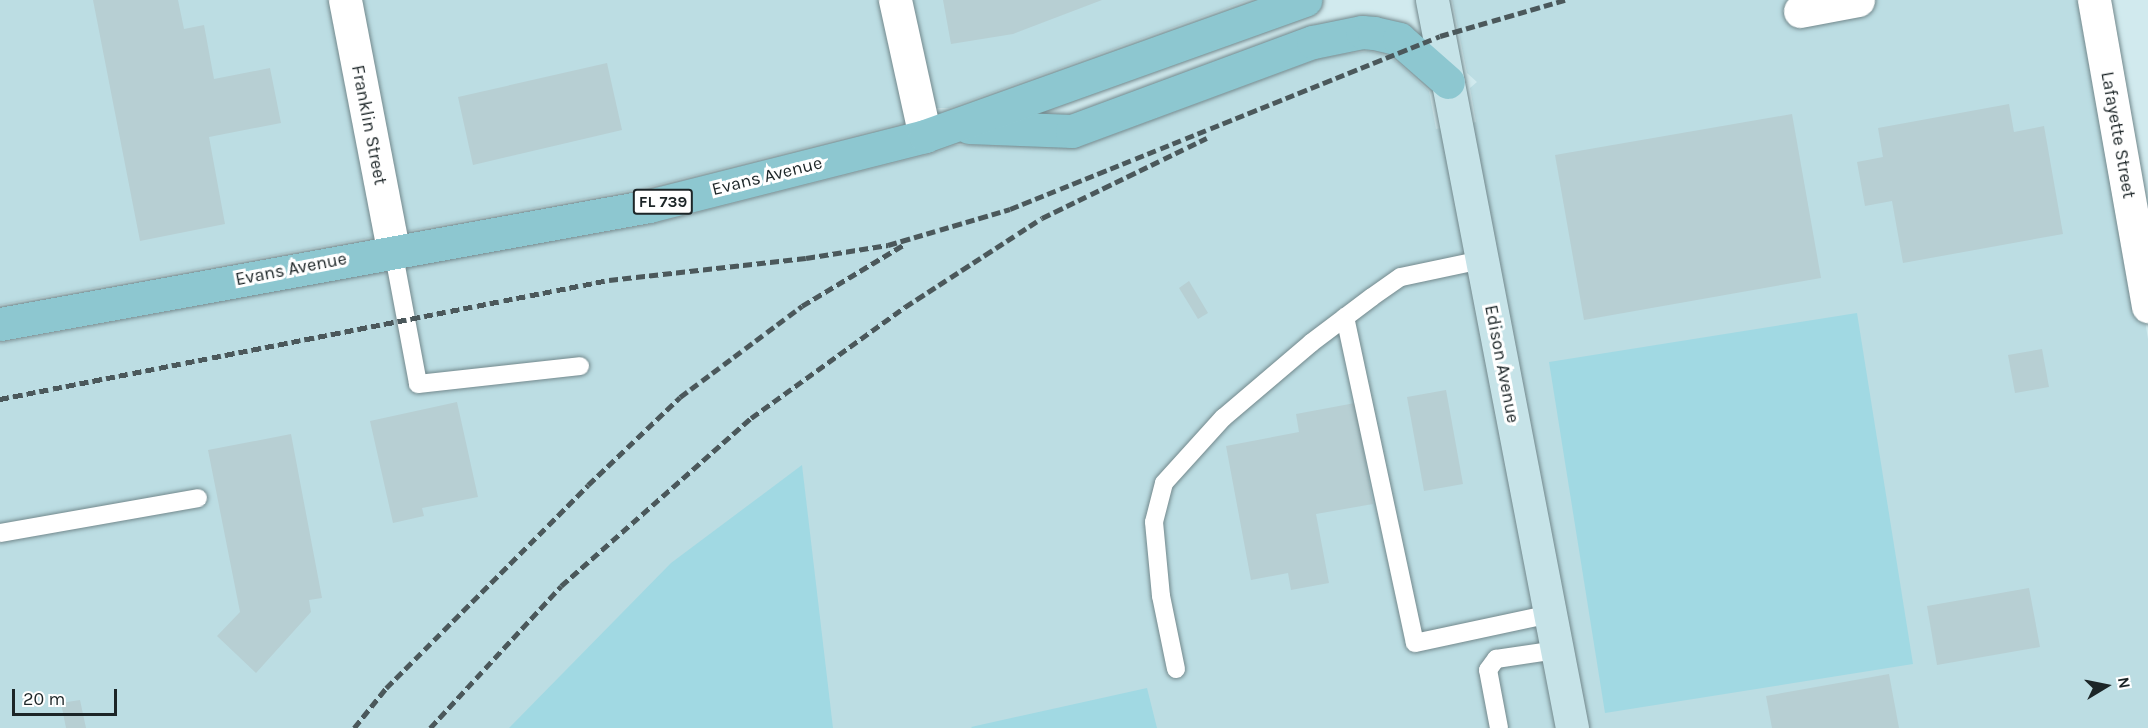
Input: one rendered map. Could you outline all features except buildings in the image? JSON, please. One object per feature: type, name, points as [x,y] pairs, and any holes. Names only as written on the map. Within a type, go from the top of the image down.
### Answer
[{"type":"main road","name":"Evans Avenue","points":[[0,324],[393,250],[649,206],[938,132],[1305,0]]},
{"type":"main road","points":[[938,132],[1072,130],[1313,42],[1362,32],[1399,39],[1448,82]]},
{"type":"street","name":"Franklin Street","points":[[345,0],[393,250]]},
{"type":"street","points":[[895,0],[938,132]]},
{"type":"street","name":"Edison Avenue","points":[[1432,0],[1572,728]]},
{"type":"street","points":[[1800,11],[1858,0]]},
{"type":"street","name":"Lafayette Street","points":[[2094,0],[2148,306]]},
{"type":"lane","points":[[393,250],[418,384],[580,366]]},
{"type":"lane","points":[[1176,669],[1161,596],[1154,522],[1164,483],[1223,418],[1345,317],[1401,277],[1482,260]]},
{"type":"lane","points":[[1345,317],[1415,643],[1550,614]]},
{"type":"lane","points":[[0,533],[198,498]]},
{"type":"lane","points":[[1499,728],[1488,670],[1496,658],[1557,650]]},
{"type":"shaded area","points":[[0,0],[1249,0],[949,108],[933,108],[919,119],[645,188],[0,305]]},
{"type":"shaded area","points":[[1452,0],[2092,0],[2148,339],[2148,728],[0,728],[0,343],[397,268],[652,224],[930,154],[955,145],[1080,147],[1318,59],[1344,54],[1370,51],[1389,56],[1401,65],[1429,91],[1436,129],[1476,122],[1470,88],[1477,82],[1467,73]]},
{"type":"shaded area","points":[[1857,313],[1913,664],[1605,713],[1549,362]]},
{"type":"shaded area","points":[[802,465],[833,728],[509,728],[671,563]]},
{"type":"shaded area","points":[[1147,688],[1157,728],[971,727]]},
{"type":"railway","points":[[0,399],[609,280],[806,258],[888,245],[1010,209],[1440,36],[1565,0]]},
{"type":"railway","points":[[430,728],[561,586],[751,418],[905,307],[1042,218],[1207,138]]},
{"type":"railway","points":[[354,728],[386,688],[588,485],[680,397],[802,306],[903,245]]}]
